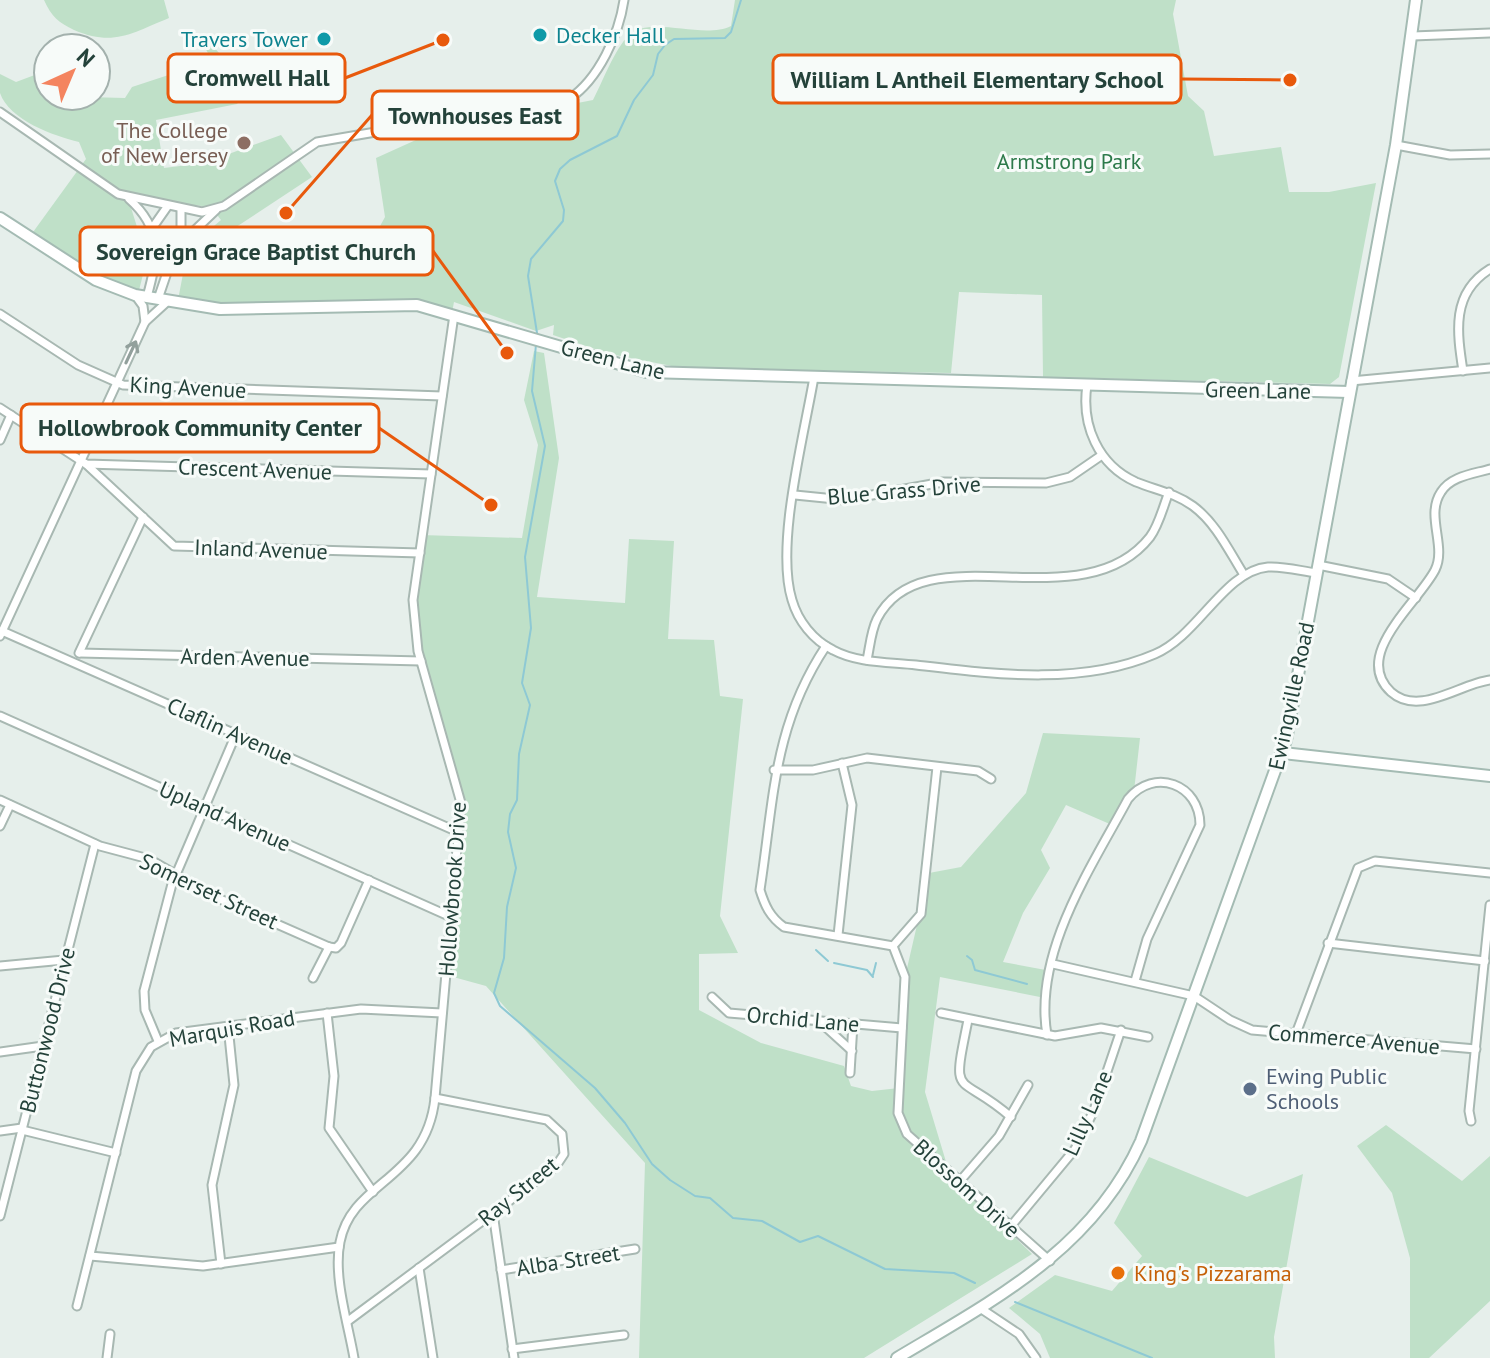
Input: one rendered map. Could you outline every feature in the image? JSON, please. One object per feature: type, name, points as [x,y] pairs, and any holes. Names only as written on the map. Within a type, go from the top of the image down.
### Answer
[{"type":"street","points":[[1,633],[158,299],[170,258],[181,242],[216,210],[317,142],[569,99],[592,76],[618,27],[624,0]]},
{"type":"street","name":"Ewingville Road","points":[[897,1358],[1050,1261],[1100,1212],[1129,1167],[1283,753],[1396,145],[1416,0]]},
{"type":"street","points":[[1413,36],[1490,33]]},
{"type":"street","points":[[0,112],[128,198],[153,227],[158,252],[158,299]]},
{"type":"street","points":[[1396,145],[1450,155],[1490,154]]},
{"type":"street","points":[[128,198],[181,209],[216,210]]},
{"type":"street","points":[[153,227],[167,207]]},
{"type":"street","points":[[181,209],[181,242]]},
{"type":"street","name":"Green Lane","points":[[0,218],[96,280],[135,295],[240,310],[402,304],[454,314],[647,372],[1087,385],[1350,387],[1490,368]]},
{"type":"street","points":[[1463,371],[1457,336],[1460,307],[1470,287],[1490,269]]},
{"type":"street","points":[[135,295],[145,309],[145,322]]},
{"type":"street","name":"King Avenue","points":[[0,314],[78,365],[117,383],[442,396]]},
{"type":"street","name":"Hollowbrook Drive","points":[[339,1247],[348,1220],[418,1150],[430,1125],[435,1098],[460,791],[421,661],[413,618],[454,314]]},
{"type":"street","points":[[814,377],[789,538],[789,588],[802,623],[826,646],[843,655],[1007,675],[1063,673],[1118,665],[1154,655],[1178,641],[1244,575],[1267,567],[1317,569],[1388,579],[1416,598]]},
{"type":"street","points":[[1087,385],[1087,419],[1102,455],[1129,478],[1169,492],[1192,505],[1211,523],[1244,575]]},
{"type":"street","points":[[0,408],[83,462]]},
{"type":"street","points":[[0,440],[11,415]]},
{"type":"street","name":"Blue Grass Drive","points":[[795,495],[845,500],[943,482],[1046,483],[1070,477],[1102,455]]},
{"type":"street","name":"Crescent Avenue","points":[[83,462],[431,474]]},
{"type":"street","name":"Inland Avenue","points":[[83,462],[174,546],[420,553]]},
{"type":"street","points":[[1490,469],[1458,478],[1440,493],[1434,509],[1437,565],[1383,644],[1378,667],[1388,689],[1409,701],[1426,701],[1467,685],[1490,680]]},
{"type":"street","points":[[867,660],[877,619],[892,599],[911,586],[946,578],[1055,579],[1100,570],[1130,554],[1150,537],[1169,492]]},
{"type":"street","points":[[75,663],[143,517]]},
{"type":"street","name":"Claflin Avenue","points":[[1,633],[458,832]]},
{"type":"street","points":[[826,646],[797,698],[774,770],[760,890],[771,918],[784,927],[893,946],[921,914],[937,767]]},
{"type":"street","name":"Arden Avenue","points":[[80,653],[421,661]]},
{"type":"street","name":"Upland Avenue","points":[[0,716],[451,917]]},
{"type":"street","points":[[158,1041],[145,1010],[144,991],[177,873],[236,734]]},
{"type":"street","points":[[1283,753],[1490,776]]},
{"type":"street","points":[[774,770],[813,770],[867,758],[978,771],[991,779]]},
{"type":"street","points":[[838,935],[852,805],[842,763]]},
{"type":"street","points":[[1047,1035],[1044,1002],[1061,926],[1128,799],[1146,784],[1171,782],[1191,796],[1199,810],[1200,825],[1147,939],[1135,981]]},
{"type":"street","name":"Somerset Street","points":[[0,800],[95,844],[149,859],[213,896],[329,947]]},
{"type":"street","points":[[0,826],[10,805]]},
{"type":"street","name":"Buttonwood Drive","points":[[1,1212],[95,844]]},
{"type":"street","points":[[1297,1031],[1352,878],[1363,864],[1375,861],[1490,873]]},
{"type":"street","points":[[313,978],[329,947],[336,948],[341,943],[369,880]]},
{"type":"street","points":[[1471,1121],[1490,905]]},
{"type":"street","points":[[1328,943],[1485,961]]},
{"type":"street","name":"Blossom Drive","points":[[893,946],[905,977],[898,1113],[907,1134],[1050,1261]]},
{"type":"street","points":[[0,966],[64,960]]},
{"type":"street","name":"Commerce Avenue","points":[[1053,964],[1194,996],[1230,1020],[1251,1029],[1476,1049]]},
{"type":"street","name":"Orchid Lane","points":[[712,997],[729,1013],[902,1028]]},
{"type":"street","name":"Marquis Road","points":[[77,1306],[139,1062],[158,1041],[176,1033],[327,1013],[376,1009],[442,1013]]},
{"type":"street","points":[[327,1013],[334,1076],[329,1128],[373,1192]]},
{"type":"street","points":[[941,1013],[1047,1035],[1062,1036],[1101,1028],[1148,1037]]},
{"type":"street","points":[[968,1020],[958,1070],[960,1080],[964,1087],[996,1104],[1011,1117]]},
{"type":"street","points":[[819,1021],[852,1051]]},
{"type":"street","points":[[850,1073],[853,1024]]},
{"type":"street","points":[[221,1264],[212,1185],[234,1085],[228,1026]]},
{"type":"street","name":"Lilly Lane","points":[[1011,1226],[1075,1149],[1094,1110],[1121,1030]]},
{"type":"street","points":[[0,1052],[43,1046]]},
{"type":"street","points":[[960,1181],[1011,1117],[1028,1085]]},
{"type":"street","name":"Ray Street","points":[[348,1321],[560,1161],[565,1147],[562,1134],[547,1120],[435,1098]]},
{"type":"street","points":[[0,1131],[22,1129],[116,1153]]},
{"type":"street","points":[[493,1213],[513,1354],[624,1335]]},
{"type":"street","points":[[90,1256],[186,1266],[339,1247],[354,1358]]},
{"type":"street","name":"Alba Street","points":[[501,1270],[635,1249]]},
{"type":"street","points":[[419,1268],[433,1358]]},
{"type":"street","points":[[980,1308],[1019,1334],[1036,1358]]},
{"type":"street","points":[[107,1358],[110,1334]]},
{"type":"green space","points":[[44,0],[164,0],[169,18],[112,38],[112,32],[74,30],[53,15]]},
{"type":"green space","name":"Armstrong Park","points":[[735,0],[1176,0],[1173,14],[1188,96],[1204,111],[1214,156],[1281,147],[1289,192],[1329,192],[1376,183],[1339,377],[1330,384],[1043,377],[1042,295],[959,292],[951,373],[682,368],[610,354],[553,335],[554,325],[536,331],[454,302],[451,318],[401,306],[177,305],[188,248],[221,220],[211,207],[128,198],[147,259],[137,298],[28,239],[86,159],[79,142],[45,131],[13,111],[0,93],[0,74],[16,82],[32,76],[32,112],[112,112],[112,98],[125,98],[132,87],[205,63],[208,53],[200,39],[204,36],[251,89],[237,104],[156,120],[164,168],[204,163],[281,135],[312,177],[230,231],[244,247],[267,264],[283,262],[323,232],[374,237],[385,217],[376,158],[438,130],[593,100],[624,41],[638,29],[719,30],[731,26]]},
{"type":"green space","points":[[534,351],[544,353],[559,458],[537,597],[625,603],[629,539],[674,541],[668,639],[714,640],[720,696],[743,699],[720,916],[738,953],[699,954],[699,1010],[761,1043],[844,1066],[851,1086],[872,1091],[899,1088],[905,977],[929,873],[961,867],[1026,793],[1043,733],[1140,738],[1134,791],[1112,825],[1066,805],[1041,850],[1050,868],[1023,913],[1003,962],[1051,971],[1045,998],[940,977],[925,1092],[950,1175],[1032,1254],[864,1358],[639,1358],[645,1163],[486,986],[446,975],[461,801],[416,646],[415,576],[421,535],[522,538],[538,445],[524,400]]},
{"type":"green space","points":[[1386,1125],[1462,1181],[1490,1156],[1490,1301],[1429,1358],[1410,1358],[1410,1258],[1392,1193],[1357,1146]]},
{"type":"green space","points":[[1149,1157],[1247,1197],[1303,1174],[1274,1337],[1275,1358],[1050,1358],[1040,1334],[1009,1308],[1055,1275],[1112,1291],[1142,1256],[1114,1223]]},
{"type":"waterway","points":[[537,333],[528,276],[531,259],[563,221],[564,210],[555,181],[560,169],[570,160],[617,136],[634,100],[653,75],[658,54],[665,45],[674,39],[725,38],[731,32],[741,0]]},
{"type":"waterway","points":[[536,344],[532,391],[545,446],[525,557],[531,628],[522,683],[530,705],[519,754],[517,800],[510,814],[508,832],[516,868],[507,907],[504,958],[494,993],[500,1006],[595,1088],[625,1123],[652,1164],[695,1196],[710,1198],[733,1218],[762,1221],[800,1242],[818,1236],[885,1269],[954,1273],[975,1283]]},
{"type":"waterway","points":[[816,950],[828,961]]},
{"type":"waterway","points":[[967,956],[975,970],[1027,984]]},
{"type":"waterway","points":[[834,963],[867,970],[873,977]]},
{"type":"waterway","points":[[873,975],[876,963]]},
{"type":"waterway","points":[[1015,1302],[1152,1358]]},
{"type":"place","name":"Decker Hall","points":[[540,35]]},
{"type":"place","name":"Travers Tower","points":[[324,39]]},
{"type":"place","name":"Cromwell Hall","points":[[443,40]]},
{"type":"place","name":"William L Antheil Elementary School","points":[[1290,80]]},
{"type":"place","name":"The College of New Jersey","points":[[244,143]]},
{"type":"place","name":"Townhouses East","points":[[286,213]]},
{"type":"place","name":"Sovereign Grace Baptist Church","points":[[507,353]]},
{"type":"place","name":"Hollowbrook Community Center","points":[[491,505]]},
{"type":"place","name":"Ewing Public Schools","points":[[1250,1089]]},
{"type":"place","name":"King's Pizzarama","points":[[1118,1273]]}]
